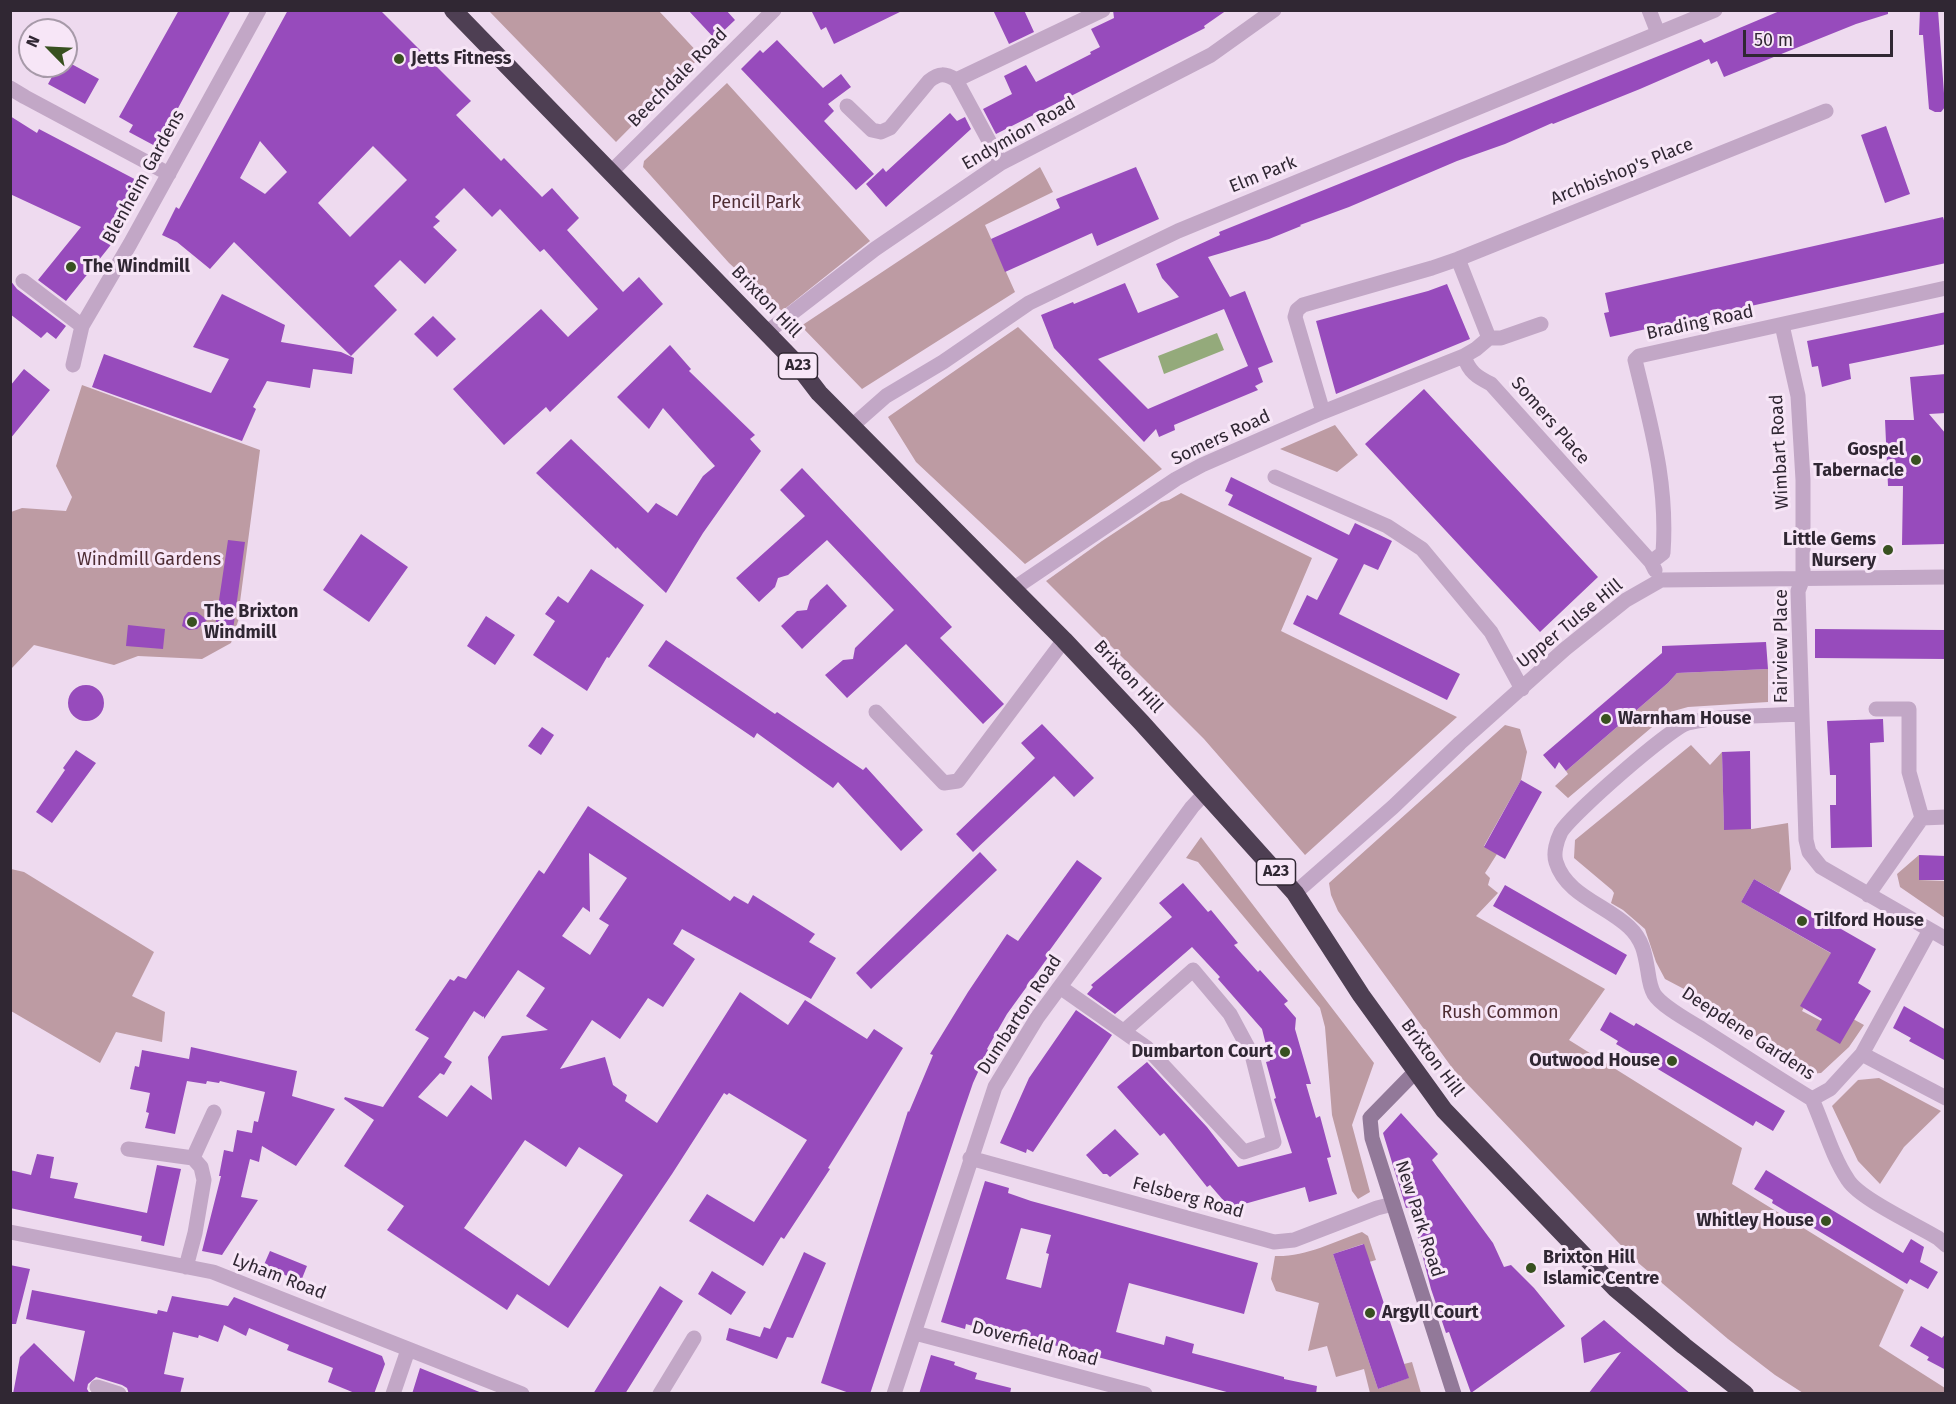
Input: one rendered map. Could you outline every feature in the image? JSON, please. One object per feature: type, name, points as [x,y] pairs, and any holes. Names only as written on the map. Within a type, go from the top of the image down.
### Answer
[{"type":"highway","name":"Brixton Hill","points":[[453,10],[796,363],[819,393],[1064,640],[1205,792],[1295,893],[1361,995],[1415,1072],[1450,1116],[1615,1288],[1745,1394]]},
{"type":"street","name":"Blenheim Gardens","points":[[73,365],[82,326],[259,10]]},
{"type":"street","name":"Beechdale Road","points":[[610,173],[774,10]]},
{"type":"street","points":[[956,80],[1103,10]]},
{"type":"street","name":"Endymion Road","points":[[766,333],[875,249],[1001,163],[1211,55],[1274,10]]},
{"type":"street","points":[[1649,10],[1658,33]]},
{"type":"street","name":"Elm Park","points":[[852,426],[886,396],[943,362],[1029,303],[1178,231],[1715,10]]},
{"type":"street","points":[[847,106],[872,130],[881,132],[890,128],[929,81],[937,75],[947,74],[956,80],[1001,163]]},
{"type":"street","points":[[10,88],[169,174]]},
{"type":"street","name":"Archbishop's Place","points":[[1323,412],[1295,317],[1297,310],[1303,305],[1458,259],[1826,111]]},
{"type":"street","points":[[1458,259],[1489,339]]},
{"type":"street","points":[[23,281],[82,326]]},
{"type":"street","name":"Brading Road","points":[[1651,562],[1663,553],[1664,490],[1654,436],[1635,360],[1639,356],[1946,288]]},
{"type":"street","points":[[1464,356],[1489,339],[1501,338],[1541,324]]},
{"type":"street","name":"Wimbart Road","points":[[1782,325],[1798,396],[1803,480],[1803,578]]},
{"type":"street","name":"Somers Road","points":[[1013,589],[1176,479],[1202,465],[1323,412],[1464,356]]},
{"type":"street","name":"Somers Place","points":[[1464,356],[1475,376],[1491,384],[1651,562],[1661,580]]},
{"type":"street","points":[[1275,477],[1388,526],[1422,549],[1491,632],[1522,689]]},
{"type":"street","name":"Fairview Place","points":[[1803,578],[1798,591],[1806,840],[1809,852],[1821,867],[1946,939]]},
{"type":"street","name":"Upper Tulse Hill","points":[[1295,893],[1565,650],[1626,600],[1661,580],[1946,578]]},
{"type":"street","points":[[876,712],[944,783],[958,781],[1064,640]]},
{"type":"street","points":[[1876,709],[1909,709],[1909,772],[1922,818]]},
{"type":"street","name":"Deepdene Gardens","points":[[1801,714],[1710,720],[1686,724],[1670,734],[1570,820],[1560,833],[1556,846],[1555,860],[1560,873],[1569,885],[1629,927],[1641,941],[1654,994],[1677,1013],[1812,1099],[1830,1089],[1862,1054],[1930,930]]},
{"type":"street","name":"Dumbarton Road","points":[[894,1394],[994,1087],[1037,1018],[1205,792]]},
{"type":"street","points":[[1922,818],[1946,817]]},
{"type":"street","points":[[1868,895],[1922,818]]},
{"type":"street","points":[[1060,987],[1124,1031],[1152,1054],[1244,1152],[1274,1142],[1252,1055],[1230,1014],[1193,969],[1124,1031]]},
{"type":"street","points":[[1862,1054],[1946,1098]]},
{"type":"street","name":"New Park Road","points":[[1415,1072],[1370,1118],[1372,1138],[1454,1394]]},
{"type":"street","points":[[1812,1099],[1849,1182],[1875,1203],[1938,1238],[1946,1245]]},
{"type":"street","points":[[193,1158],[214,1112]]},
{"type":"street","points":[[128,1149],[193,1158],[201,1167],[204,1180],[195,1233],[186,1267]]},
{"type":"street","name":"Felsberg Road","points":[[970,1158],[1274,1242],[1294,1240],[1393,1204]]},
{"type":"street","name":"Lyham Road","points":[[10,1232],[213,1272],[522,1394]]},
{"type":"street","name":"Doverfield Road","points":[[915,1333],[1145,1394]]},
{"type":"street","points":[[660,1394],[694,1338]]},
{"type":"street","points":[[393,1394],[408,1350]]},
{"type":"street","points":[[97,1387],[119,1394]]},
{"type":"green space","points":[[489,11],[659,11],[701,56],[616,142]]},
{"type":"green space","name":"Pencil Park","points":[[727,83],[870,241],[782,311],[729,263],[643,167],[644,161]]},
{"type":"green space","points":[[1040,167],[1053,192],[985,225],[1015,292],[862,389],[801,326]]},
{"type":"green space","points":[[1018,327],[1162,469],[1025,564],[916,462],[888,417]]},
{"type":"green space","name":"Windmill Gardens","points":[[82,385],[260,450],[240,602],[241,612],[231,643],[202,659],[138,656],[114,665],[34,645],[11,669],[11,512],[22,508],[66,511],[72,497],[56,466]]},
{"type":"green space","points":[[1335,425],[1358,455],[1337,472],[1280,449]]},
{"type":"green space","points":[[1181,493],[1312,558],[1281,631],[1457,717],[1305,855],[1204,739],[1046,581],[1161,502]]},
{"type":"green space","points":[[1768,669],[1768,702],[1688,707],[1670,712],[1568,798],[1555,786],[1568,774],[1566,771],[1677,673]]},
{"type":"green space","name":"Rush Common","points":[[1505,725],[1520,729],[1527,752],[1521,780],[1484,846],[1497,854],[1485,873],[1490,878],[1488,885],[1498,893],[1476,916],[1605,989],[1569,1040],[1742,1148],[1732,1184],[1904,1290],[1879,1346],[1945,1388],[1945,1393],[1803,1393],[1728,1339],[1636,1261],[1453,1069],[1338,911],[1329,883]]},
{"type":"green space","points":[[1691,745],[1710,765],[1722,752],[1724,829],[1752,829],[1788,823],[1791,869],[1779,893],[1754,879],[1741,902],[1834,955],[1802,1011],[1835,1028],[1844,1014],[1864,1025],[1849,1047],[1821,1073],[1798,1075],[1783,1055],[1703,999],[1665,979],[1656,962],[1645,929],[1611,903],[1614,893],[1612,890],[1574,858],[1575,840]]},
{"type":"green space","points":[[1201,837],[1374,1063],[1352,1125],[1370,1192],[1358,1199],[1352,1191],[1332,1115],[1325,1027],[1320,1008],[1198,862],[1186,858]]},
{"type":"green space","points":[[1919,855],[1919,880],[1945,881],[1945,918],[1900,887],[1897,874]]},
{"type":"green space","points":[[11,869],[24,872],[154,952],[132,996],[165,1012],[162,1042],[116,1032],[100,1063],[11,1011]]},
{"type":"green space","points":[[1879,1078],[1941,1111],[1904,1147],[1880,1184],[1858,1161],[1832,1106],[1858,1080]]},
{"type":"green space","points":[[1362,1232],[1368,1236],[1376,1260],[1369,1262],[1363,1244],[1333,1254],[1378,1389],[1408,1378],[1404,1364],[1412,1362],[1421,1393],[1370,1393],[1364,1369],[1336,1377],[1327,1346],[1308,1351],[1319,1303],[1276,1291],[1271,1279],[1275,1256],[1308,1251]]},
{"type":"shaded area","points":[[1217,333],[1224,350],[1164,374],[1158,356]]},
{"type":"building","points":[[179,10],[231,10],[157,147],[129,132],[133,125],[119,117]]},
{"type":"building","points":[[288,10],[380,10],[471,101],[456,115],[501,161],[504,158],[542,197],[552,188],[579,218],[567,230],[623,292],[639,277],[663,304],[550,412],[546,407],[504,445],[453,389],[541,309],[568,337],[598,309],[544,249],[540,252],[500,209],[492,217],[464,188],[435,217],[440,221],[433,227],[457,250],[425,284],[400,260],[374,286],[397,310],[351,356],[234,242],[210,269],[177,242],[162,235],[176,207],[179,209]],"holes":[[[260,141],[287,172],[265,194],[240,178]],[[373,146],[407,180],[350,237],[318,203]]]},
{"type":"building","points":[[688,10],[726,10],[735,20],[715,39]]},
{"type":"building","points":[[811,10],[904,10],[834,44],[826,27],[821,30]]},
{"type":"building","points":[[993,10],[1024,10],[1034,32],[1009,44]]},
{"type":"building","points":[[1113,10],[1227,10],[1204,26],[1205,28],[996,134],[983,109],[1012,94],[1004,76],[1026,65],[1036,82],[1091,54],[1090,52],[1100,47],[1091,29],[1114,18]]},
{"type":"building","points":[[1782,10],[1888,10],[1888,14],[1856,24],[1724,77],[1717,61],[1711,64],[1709,59],[1269,239],[1208,257],[1230,297],[1245,291],[1273,362],[1258,368],[1263,382],[1255,386],[1258,390],[1174,425],[1175,430],[1159,437],[1156,429],[1144,442],[1054,348],[1041,315],[1125,283],[1138,313],[1179,297],[1162,278],[1156,264],[1220,235],[1219,232],[1701,39],[1704,43]],"holes":[[[1224,309],[1248,366],[1148,409],[1098,359]]]},
{"type":"building","points":[[1920,10],[1938,10],[1945,107],[1941,112],[1929,109],[1923,35],[1919,35]]},
{"type":"building","points":[[777,40],[823,88],[841,74],[851,87],[828,104],[834,111],[824,121],[874,174],[856,190],[741,69],[760,50],[763,53]]},
{"type":"building","points":[[78,68],[99,79],[85,104],[48,84],[51,78],[78,78]]},
{"type":"building","points":[[950,113],[957,121],[965,117],[971,129],[886,207],[866,184],[883,168],[886,172]]},
{"type":"building","points":[[10,116],[37,133],[39,129],[144,184],[110,246],[66,301],[38,280],[81,227],[10,194]]},
{"type":"building","points":[[1886,126],[1910,194],[1885,203],[1861,135]]},
{"type":"building","points":[[1136,167],[1159,219],[1097,246],[1092,233],[1005,272],[991,239],[1060,208],[1056,199]]},
{"type":"building","points":[[1943,217],[1946,227],[1946,263],[1610,337],[1604,313],[1609,312],[1605,293]]},
{"type":"building","points":[[10,280],[17,289],[66,326],[56,339],[47,332],[41,338],[10,314]]},
{"type":"building","points":[[1447,284],[1470,339],[1336,394],[1316,321]]},
{"type":"building","points":[[222,294],[285,325],[281,342],[341,352],[354,358],[352,374],[313,369],[310,388],[267,381],[253,407],[256,409],[242,441],[92,387],[104,354],[211,393],[229,359],[193,347]]},
{"type":"building","points":[[1946,312],[1946,344],[1849,364],[1851,379],[1822,387],[1818,366],[1812,367],[1807,341]]},
{"type":"building","points":[[433,316],[456,339],[437,357],[414,334]]},
{"type":"building","points":[[670,345],[691,369],[689,371],[755,435],[750,439],[761,451],[703,533],[666,593],[536,473],[571,439],[648,513],[656,503],[677,516],[703,476],[715,466],[663,408],[649,429],[617,397]]},
{"type":"building","points":[[24,369],[50,390],[10,439],[10,386]]},
{"type":"building","name":"Gospel Tabernacle","points":[[1946,374],[1946,413],[1929,414],[1946,434],[1946,544],[1902,545],[1903,486],[1888,486],[1885,420],[1914,420],[1910,377]]},
{"type":"building","points":[[1424,389],[1598,577],[1540,632],[1365,444]]},
{"type":"building","points":[[802,468],[952,627],[940,638],[1004,704],[983,724],[906,644],[847,698],[825,675],[843,660],[853,659],[855,648],[894,610],[827,540],[788,575],[778,578],[775,587],[759,602],[736,578],[805,516],[780,490]]},
{"type":"building","points":[[1231,477],[1349,535],[1355,523],[1392,541],[1378,570],[1364,564],[1339,614],[1460,674],[1447,700],[1293,624],[1307,595],[1317,600],[1338,559],[1228,505],[1233,495],[1225,491]]},
{"type":"building","points":[[361,534],[408,567],[369,622],[323,590]]},
{"type":"building","points":[[228,540],[245,542],[233,630],[215,627]]},
{"type":"building","points":[[591,569],[644,605],[609,658],[607,657],[587,691],[533,655],[555,621],[545,614],[558,596],[568,603]]},
{"type":"building","points":[[827,584],[847,606],[802,649],[781,626],[797,611],[807,610],[810,600]]},
{"type":"building","name":"The Brixton Windmill","points":[[188,612],[197,612],[207,620],[197,629],[189,630],[182,626]]},
{"type":"building","points":[[486,616],[515,635],[495,665],[467,646]]},
{"type":"building","points":[[128,625],[165,629],[163,649],[126,646]]},
{"type":"building","points":[[1815,629],[1946,630],[1946,659],[1815,658]]},
{"type":"building","points":[[666,640],[863,770],[866,767],[923,830],[901,851],[838,782],[833,788],[757,733],[754,738],[648,666]]},
{"type":"building","name":"Warnham House","points":[[1766,642],[1768,669],[1677,673],[1566,771],[1559,762],[1555,769],[1543,755],[1662,653],[1662,646]]},
{"type":"building","points":[[86,685],[98,691],[104,703],[98,715],[86,721],[74,715],[68,703],[74,691]]},
{"type":"building","points":[[1883,719],[1884,742],[1870,743],[1872,847],[1831,848],[1830,805],[1836,805],[1836,775],[1830,775],[1827,721]]},
{"type":"building","points":[[1042,724],[1094,778],[1074,797],[1054,776],[973,852],[956,834],[1035,758],[1021,743]]},
{"type":"building","points":[[542,727],[554,735],[541,755],[528,746]]},
{"type":"building","points":[[76,750],[96,763],[52,823],[36,812]]},
{"type":"building","points":[[1750,751],[1751,829],[1724,830],[1722,752]]},
{"type":"building","points":[[1521,780],[1542,792],[1505,859],[1484,847]]},
{"type":"building","points":[[588,806],[730,901],[734,896],[748,904],[753,895],[815,934],[809,942],[836,958],[811,999],[682,929],[673,944],[695,959],[663,1007],[648,998],[620,1039],[592,1020],[560,1069],[605,1057],[613,1085],[627,1095],[625,1101],[657,1123],[740,992],[788,1025],[805,1000],[867,1039],[874,1029],[903,1048],[828,1168],[830,1169],[784,1239],[781,1237],[763,1266],[689,1221],[707,1194],[754,1222],[807,1140],[729,1093],[727,1095],[724,1093],[568,1328],[517,1294],[507,1310],[387,1230],[404,1206],[344,1166],[374,1120],[344,1099],[345,1097],[383,1107],[429,1038],[415,1030],[450,979],[454,981],[458,976],[466,979],[539,870],[544,874]],"holes":[[[589,853],[627,878],[599,919],[609,925],[590,955],[562,936],[583,907],[590,912]],[[518,970],[545,988],[526,1016],[548,1030],[502,1036],[488,1057],[492,1100],[471,1085],[447,1117],[418,1097],[440,1073],[444,1075],[452,1062],[444,1057],[474,1011],[484,1016],[484,1019]],[[525,1140],[566,1167],[579,1147],[623,1175],[549,1286],[464,1228]]]},
{"type":"building","points":[[980,852],[997,870],[871,989],[856,973]]},
{"type":"building","points":[[1919,855],[1946,856],[1946,880],[1919,880]]},
{"type":"building","points":[[1077,860],[1102,878],[1047,954],[1049,956],[1007,1014],[987,1049],[961,1118],[870,1394],[852,1394],[821,1383],[908,1111],[933,1055],[930,1054],[1007,934],[1018,941]]},
{"type":"building","points":[[1754,879],[1876,949],[1858,983],[1871,991],[1840,1044],[1816,1030],[1822,1019],[1800,1006],[1831,953],[1741,902]]},
{"type":"building","name":"Dumbarton Court","points":[[1183,883],[1208,912],[1211,910],[1238,943],[1234,945],[1258,972],[1260,970],[1288,1001],[1284,1004],[1296,1018],[1295,1029],[1311,1084],[1306,1084],[1316,1118],[1320,1116],[1331,1157],[1327,1158],[1337,1194],[1309,1202],[1305,1187],[1230,1208],[1210,1185],[1207,1187],[1164,1133],[1160,1136],[1117,1087],[1147,1062],[1207,1127],[1238,1167],[1292,1153],[1274,1099],[1276,1098],[1266,1062],[1270,1061],[1262,1029],[1218,979],[1220,977],[1192,947],[1115,1014],[1087,994],[1093,987],[1091,985],[1172,917],[1159,903]]},
{"type":"building","points":[[1505,885],[1627,955],[1616,975],[1493,906]]},
{"type":"building","points":[[1904,1006],[1946,1030],[1946,1061],[1909,1041],[1911,1038],[1893,1028]]},
{"type":"building","points":[[1076,1010],[1112,1035],[1033,1152],[1027,1149],[1026,1153],[1000,1143],[1029,1078]]},
{"type":"building","name":"Outwood House","points":[[1610,1012],[1634,1026],[1636,1023],[1785,1111],[1773,1131],[1756,1121],[1753,1126],[1616,1044],[1618,1041],[1600,1030]]},
{"type":"building","points":[[191,1047],[297,1071],[292,1096],[335,1109],[296,1166],[262,1146],[259,1162],[250,1159],[241,1197],[258,1200],[222,1255],[202,1251],[221,1176],[219,1176],[224,1150],[233,1152],[237,1130],[252,1133],[254,1121],[258,1122],[265,1092],[220,1081],[219,1083],[207,1081],[206,1084],[187,1081],[175,1134],[145,1128],[149,1113],[146,1112],[150,1093],[130,1089],[135,1066],[139,1067],[142,1050],[189,1059]]},
{"type":"building","points":[[1401,1113],[1438,1154],[1432,1160],[1493,1243],[1504,1267],[1511,1265],[1534,1288],[1565,1326],[1471,1393],[1431,1289],[1410,1207],[1406,1208],[1383,1133]]},
{"type":"building","points":[[1115,1129],[1139,1154],[1110,1177],[1103,1174],[1086,1155]]},
{"type":"building","points":[[37,1154],[54,1157],[50,1178],[78,1183],[74,1198],[147,1213],[157,1165],[181,1169],[164,1246],[141,1241],[142,1236],[10,1208],[10,1170],[31,1175]]},
{"type":"building","name":"Whitley House","points":[[1766,1170],[1903,1253],[1911,1239],[1924,1247],[1920,1262],[1938,1272],[1928,1289],[1910,1279],[1907,1284],[1772,1203],[1773,1200],[1754,1189]]},
{"type":"building","points":[[985,1181],[1009,1188],[1008,1193],[1031,1201],[1258,1263],[1244,1314],[1129,1283],[1116,1332],[1164,1345],[1166,1336],[1194,1344],[1192,1353],[1317,1386],[1316,1394],[1234,1394],[991,1328],[990,1331],[966,1324],[965,1329],[941,1322]],"holes":[[[1021,1228],[1051,1235],[1041,1288],[1006,1279]]]},
{"type":"building","name":"Argyll Court","points":[[1364,1244],[1409,1378],[1378,1389],[1333,1254]]},
{"type":"building","points":[[270,1251],[307,1266],[301,1281],[263,1267]]},
{"type":"building","points":[[804,1252],[826,1263],[793,1338],[787,1337],[777,1359],[726,1340],[729,1328],[760,1337],[764,1327],[770,1329]]},
{"type":"building","points":[[10,1265],[30,1269],[16,1324],[10,1324]]},
{"type":"building","points":[[712,1271],[746,1292],[731,1315],[698,1294]]},
{"type":"building","points":[[660,1286],[683,1301],[625,1394],[593,1394]]},
{"type":"building","points":[[32,1290],[157,1314],[158,1310],[167,1312],[172,1296],[228,1306],[234,1297],[382,1356],[385,1364],[374,1394],[357,1394],[328,1382],[333,1368],[287,1350],[289,1345],[249,1328],[246,1336],[224,1325],[218,1342],[199,1335],[198,1338],[173,1332],[164,1374],[184,1378],[180,1394],[129,1394],[127,1388],[122,1385],[96,1377],[88,1384],[87,1389],[90,1394],[13,1394],[20,1357],[34,1343],[74,1382],[85,1331],[26,1319]]},
{"type":"building","points":[[1604,1320],[1691,1394],[1588,1394],[1621,1352],[1584,1363],[1581,1338]]},
{"type":"building","points":[[1921,1326],[1942,1338],[1946,1333],[1946,1370],[1927,1360],[1929,1357],[1910,1346]]},
{"type":"building","points":[[931,1355],[955,1362],[954,1365],[977,1373],[975,1379],[1011,1388],[1010,1394],[919,1394]]},
{"type":"building","points":[[420,1368],[482,1393],[412,1394]]},
{"type":"place","name":"Jetts Fitness","points":[[399,59]]},
{"type":"place","name":"The Windmill","points":[[71,267]]},
{"type":"place","name":"Gospel Tabernacle","points":[[1916,460]]},
{"type":"place","name":"Little Gems Nursery","points":[[1888,550]]},
{"type":"place","name":"The Brixton Windmill","points":[[192,622]]},
{"type":"place","name":"Warnham House","points":[[1606,719]]},
{"type":"place","name":"Tilford House","points":[[1802,921]]},
{"type":"place","name":"Dumbarton Court","points":[[1285,1052]]},
{"type":"place","name":"Outwood House","points":[[1672,1061]]},
{"type":"place","name":"Whitley House","points":[[1826,1221]]},
{"type":"place","name":"Brixton Hill Islamic Centre","points":[[1531,1268]]},
{"type":"place","name":"Argyll Court","points":[[1370,1313]]}]
